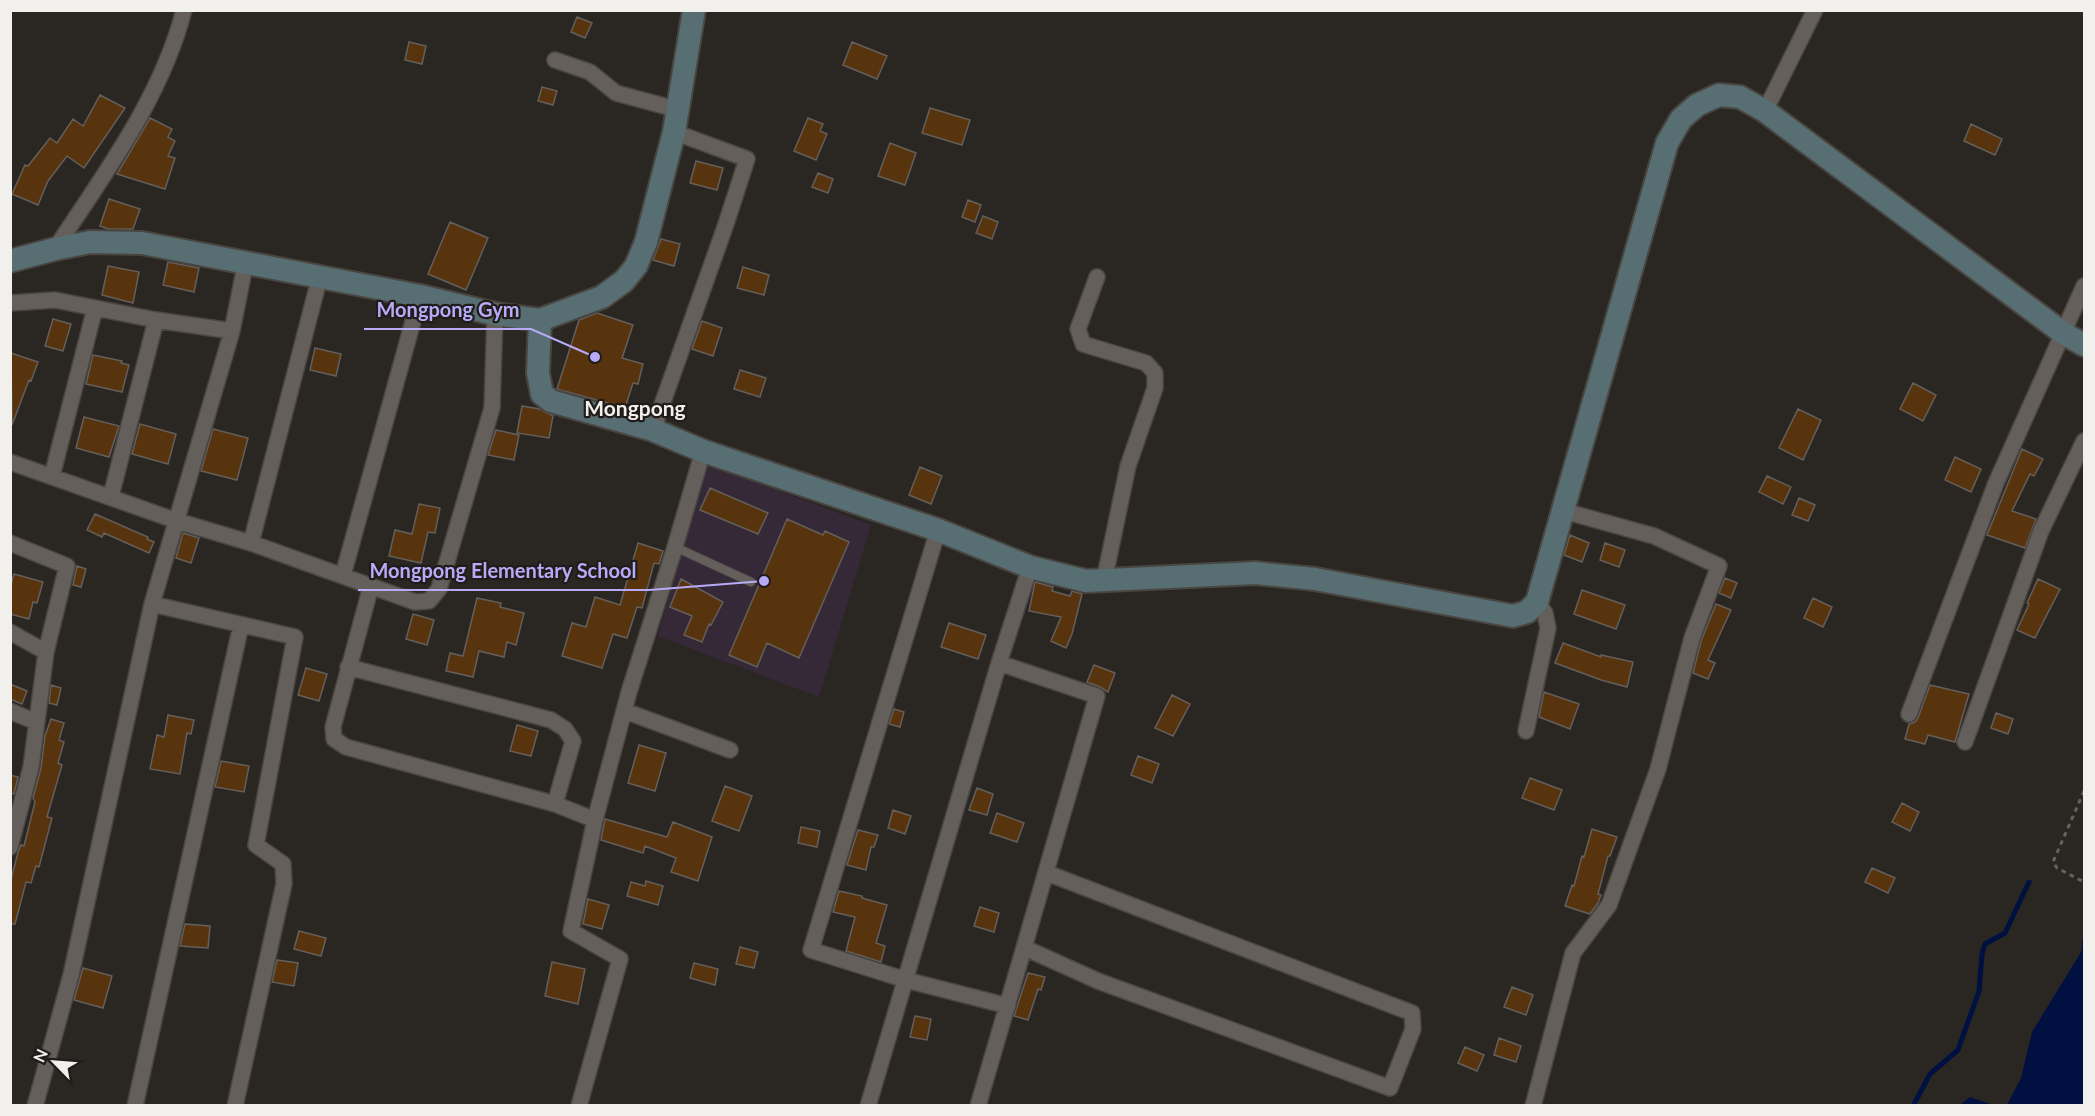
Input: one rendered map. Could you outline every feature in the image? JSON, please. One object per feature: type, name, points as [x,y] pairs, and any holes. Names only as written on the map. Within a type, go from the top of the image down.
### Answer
[{"type":"street","points":[[55,249],[154,92],[176,41],[184,10]]},
{"type":"street","points":[[10,261],[90,242],[142,243],[246,261],[420,296],[495,314],[540,320],[602,297],[624,281],[636,266],[646,242],[679,110],[694,10]]},
{"type":"street","points":[[1765,111],[1815,10]]},
{"type":"street","points":[[555,60],[590,72],[616,93],[679,110]]},
{"type":"street","points":[[540,320],[538,373],[542,394],[551,401],[653,430],[703,451],[938,530],[1030,567],[1086,581],[1104,582],[1255,573],[1315,579],[1513,616],[1527,612],[1537,602],[1667,143],[1681,119],[1697,105],[1719,95],[1740,97],[1765,111],[2063,333],[2085,345]]},
{"type":"street","points":[[653,430],[747,159],[674,132]]},
{"type":"street","points":[[35,1106],[70,975],[152,604],[232,331],[246,261]]},
{"type":"street","points":[[251,543],[320,276]]},
{"type":"street","points":[[1097,277],[1078,329],[1083,344],[1146,363],[1155,373],[1155,388],[1128,466],[1104,582]]},
{"type":"street","points":[[1908,714],[1996,483],[2085,286]]},
{"type":"street","points":[[343,575],[420,296]]},
{"type":"street","points":[[10,303],[55,300],[156,320],[232,331]]},
{"type":"street","points":[[52,476],[95,308]]},
{"type":"street","points":[[10,462],[177,521],[251,543],[415,602],[429,601],[439,589],[492,408],[495,314]]},
{"type":"street","points":[[111,496],[156,320]]},
{"type":"street","points":[[1965,742],[2041,531],[2085,441]]},
{"type":"street","points":[[579,1106],[620,959],[571,931],[595,820],[629,692],[703,451]]},
{"type":"street","points":[[1533,1106],[1573,953],[1608,905],[1658,769],[1692,638],[1719,566],[1654,536],[1564,511]]},
{"type":"street","points":[[938,530],[811,950],[906,980],[1008,1006]]},
{"type":"street","points":[[10,543],[67,566],[46,652],[31,767],[10,847]]},
{"type":"street","points":[[868,1106],[999,663],[1030,567]]},
{"type":"street","points":[[371,586],[333,727],[334,739],[346,747],[555,804],[595,820]]},
{"type":"street","points":[[1526,731],[1548,628],[1545,612],[1537,602]]},
{"type":"street","points":[[152,604],[295,637],[256,845],[282,864],[284,884],[236,1106]]},
{"type":"street","points":[[135,1106],[240,625]]},
{"type":"street","points":[[10,632],[46,652]]},
{"type":"street","points":[[978,1106],[1097,696],[999,663]]},
{"type":"street","points":[[348,667],[551,720],[565,729],[573,741],[555,804]]},
{"type":"street","points":[[10,711],[36,722]]},
{"type":"street","points":[[625,711],[730,750]]},
{"type":"street","points":[[1025,948],[1098,981],[1390,1088],[1413,1029],[1412,1013],[1047,873]]},
{"type":"lane","points":[[675,547],[751,582]]},
{"type":"path","points":[[2085,791],[2053,862],[2056,868],[2085,882]]},
{"type":"shaded area","points":[[705,463],[871,525],[819,697],[658,636]]},
{"type":"shaded area","points":[[2084,928],[2084,1105],[2007,1105],[2021,1078],[2032,1032],[2081,952]]},
{"type":"shaded area","points":[[1970,1097],[1993,1105],[1960,1105]]},
{"type":"building","points":[[577,17],[592,23],[585,38],[571,32]]},
{"type":"building","points":[[409,42],[426,46],[422,64],[405,60]]},
{"type":"building","points":[[852,42],[887,56],[877,79],[843,65]]},
{"type":"building","points":[[542,87],[557,91],[553,105],[538,101]]},
{"type":"building","points":[[100,95],[125,108],[84,168],[67,156],[48,181],[38,205],[12,194],[25,165],[28,166],[50,138],[57,143],[73,119],[83,126]]},
{"type":"building","points":[[930,108],[970,120],[962,145],[922,133]]},
{"type":"building","points":[[150,118],[172,129],[168,137],[175,141],[168,156],[175,158],[165,189],[117,174]]},
{"type":"building","points":[[808,118],[823,124],[820,131],[827,134],[816,160],[794,151]]},
{"type":"building","points":[[1971,124],[2002,139],[1995,155],[1964,141]]},
{"type":"building","points":[[890,143],[916,153],[905,185],[878,176]]},
{"type":"building","points":[[696,161],[723,168],[717,190],[690,183]]},
{"type":"building","points":[[818,173],[833,179],[828,193],[812,187]]},
{"type":"building","points":[[109,199],[140,209],[133,229],[108,229],[100,226]]},
{"type":"building","points":[[968,200],[981,205],[975,222],[962,217]]},
{"type":"building","points":[[983,216],[998,222],[992,239],[976,233]]},
{"type":"building","points":[[450,222],[488,238],[466,290],[428,274]]},
{"type":"building","points":[[661,239],[680,244],[674,266],[653,260]]},
{"type":"building","points":[[168,262],[199,268],[194,292],[163,285]]},
{"type":"building","points":[[108,266],[139,272],[133,303],[102,295]]},
{"type":"building","points":[[743,267],[769,275],[764,295],[737,288]]},
{"type":"building","points":[[597,313],[633,325],[622,358],[643,364],[638,384],[633,383],[625,408],[557,389],[579,320]]},
{"type":"building","points":[[53,319],[71,324],[63,351],[45,346]]},
{"type":"building","points":[[702,321],[722,328],[713,356],[692,349]]},
{"type":"building","points":[[315,348],[341,354],[336,376],[310,370]]},
{"type":"building","points":[[11,353],[38,362],[12,425]]},
{"type":"building","points":[[93,355],[122,361],[121,363],[129,365],[122,392],[86,384]]},
{"type":"building","points":[[740,370],[766,378],[760,397],[734,389]]},
{"type":"building","points":[[1913,383],[1936,395],[1923,421],[1900,409]]},
{"type":"building","points":[[522,406],[540,409],[553,416],[549,438],[517,433]]},
{"type":"building","points":[[1798,409],[1821,420],[1803,460],[1779,448]]},
{"type":"building","points":[[84,417],[119,426],[109,457],[76,448]]},
{"type":"building","points":[[140,424],[176,434],[168,464],[132,454]]},
{"type":"building","points":[[213,429],[248,438],[237,480],[201,471]]},
{"type":"building","points":[[496,430],[519,435],[514,460],[488,455]]},
{"type":"building","points":[[2022,449],[2043,459],[2034,476],[2030,474],[2012,511],[2036,519],[2025,548],[1987,535]]},
{"type":"building","points":[[1955,457],[1981,469],[1971,492],[1945,480]]},
{"type":"building","points":[[920,467],[942,476],[931,504],[909,495]]},
{"type":"building","points":[[1767,476],[1791,487],[1783,504],[1759,492]]},
{"type":"building","points":[[710,488],[768,513],[758,534],[700,510]]},
{"type":"building","points":[[1799,498],[1815,505],[1808,521],[1792,515]]},
{"type":"building","points":[[419,504],[440,508],[435,533],[428,532],[421,563],[389,556],[395,530],[412,534]]},
{"type":"building","points":[[95,514],[148,537],[147,539],[154,542],[149,553],[104,533],[102,537],[87,530]]},
{"type":"building","points":[[787,519],[823,535],[825,531],[849,542],[799,658],[767,643],[757,667],[729,655]]},
{"type":"building","points":[[183,533],[199,538],[191,563],[176,558]]},
{"type":"building","points":[[1570,535],[1589,543],[1582,562],[1564,555]]},
{"type":"building","points":[[638,543],[663,551],[659,564],[654,563],[642,608],[637,607],[627,638],[613,634],[602,668],[562,656],[572,623],[586,627],[595,597],[620,605]]},
{"type":"building","points":[[1605,543],[1625,550],[1619,567],[1600,560]]},
{"type":"building","points":[[77,566],[86,569],[81,587],[73,585]]},
{"type":"building","points":[[14,574],[43,582],[37,603],[33,602],[29,619],[10,614],[10,588]]},
{"type":"building","points":[[1725,578],[1737,583],[1731,598],[1719,593]]},
{"type":"building","points":[[681,579],[723,602],[711,625],[709,624],[702,642],[684,635],[692,616],[670,607]]},
{"type":"building","points":[[2038,579],[2060,589],[2035,638],[2017,630]]},
{"type":"building","points":[[1035,582],[1053,587],[1052,591],[1070,596],[1072,591],[1082,594],[1066,648],[1051,641],[1061,617],[1029,611]]},
{"type":"building","points":[[1582,590],[1625,605],[1616,629],[1574,614]]},
{"type":"building","points":[[477,598],[501,603],[500,607],[524,613],[516,645],[507,642],[504,657],[479,651],[473,677],[446,671],[450,653],[463,656]]},
{"type":"building","points":[[1813,598],[1832,607],[1823,627],[1804,618]]},
{"type":"building","points":[[1716,604],[1731,610],[1708,660],[1715,663],[1708,679],[1693,673],[1701,641]]},
{"type":"building","points":[[413,614],[434,620],[427,645],[406,639]]},
{"type":"building","points":[[949,623],[986,635],[978,659],[941,647]]},
{"type":"building","points":[[1563,643],[1601,657],[1601,655],[1633,662],[1627,687],[1555,663]]},
{"type":"building","points":[[1094,665],[1115,673],[1108,692],[1087,682]]},
{"type":"building","points":[[306,668],[327,674],[319,701],[298,695]]},
{"type":"building","points":[[10,684],[27,691],[22,704],[10,699]]},
{"type":"building","points":[[51,685],[61,688],[57,705],[49,703]]},
{"type":"building","points":[[1930,685],[1969,694],[1955,742],[1928,735],[1925,744],[1905,739],[1909,724],[1918,718]]},
{"type":"building","points":[[1544,692],[1579,704],[1570,729],[1539,717]]},
{"type":"building","points":[[1172,695],[1190,704],[1173,736],[1155,728]]},
{"type":"building","points":[[894,709],[904,712],[900,727],[889,724]]},
{"type":"building","points":[[1996,713],[2013,719],[2008,734],[1991,728]]},
{"type":"building","points":[[168,715],[194,720],[191,734],[187,733],[180,774],[150,769],[157,735],[164,737]]},
{"type":"building","points":[[51,719],[64,723],[59,740],[64,742],[58,763],[62,765],[47,817],[52,818],[39,867],[36,866],[31,883],[26,882],[15,924],[10,924],[10,884],[18,852],[21,845],[24,846],[35,802],[33,798],[41,768],[45,736]]},
{"type":"building","points":[[517,725],[538,731],[531,756],[510,751]]},
{"type":"building","points":[[639,745],[666,753],[655,791],[628,783]]},
{"type":"building","points":[[1138,756],[1159,764],[1152,783],[1131,775]]},
{"type":"building","points":[[221,761],[249,766],[244,792],[215,787]]},
{"type":"building","points":[[10,775],[18,777],[14,794],[10,793]]},
{"type":"building","points":[[1530,778],[1562,790],[1554,810],[1522,798]]},
{"type":"building","points":[[725,786],[752,796],[739,831],[712,821]]},
{"type":"building","points":[[977,788],[993,794],[987,815],[969,810]]},
{"type":"building","points":[[1902,803],[1919,812],[1910,831],[1892,822]]},
{"type":"building","points":[[893,810],[911,816],[905,834],[888,828]]},
{"type":"building","points":[[997,813],[1024,823],[1017,842],[990,833]]},
{"type":"building","points":[[605,819],[667,837],[673,822],[712,837],[698,881],[671,872],[676,858],[645,846],[643,853],[601,840]]},
{"type":"building","points":[[801,827],[820,831],[817,847],[798,843]]},
{"type":"building","points":[[1592,829],[1617,837],[1610,856],[1608,856],[1598,894],[1601,895],[1590,914],[1565,906],[1572,885],[1574,886]]},
{"type":"building","points":[[858,830],[878,835],[874,847],[871,847],[866,870],[847,865]]},
{"type":"building","points":[[1872,868],[1895,878],[1888,893],[1865,882]]},
{"type":"building","points":[[646,881],[663,886],[658,905],[627,896],[631,882],[645,886]]},
{"type":"building","points":[[839,891],[887,905],[876,943],[885,946],[881,962],[846,951],[855,917],[833,912]]},
{"type":"building","points":[[588,899],[609,905],[602,929],[583,924]]},
{"type":"building","points":[[980,907],[999,913],[994,932],[974,926]]},
{"type":"building","points":[[185,924],[210,926],[208,948],[180,946]]},
{"type":"building","points":[[299,931],[326,938],[321,956],[294,949]]},
{"type":"building","points":[[740,947],[758,952],[754,968],[736,964]]},
{"type":"building","points":[[277,960],[298,963],[294,986],[272,982]]},
{"type":"building","points":[[552,962],[585,969],[578,1004],[545,996]]},
{"type":"building","points":[[694,963],[718,969],[715,985],[690,978]]},
{"type":"building","points":[[83,968],[112,976],[103,1008],[74,1000]]},
{"type":"building","points":[[1028,973],[1045,977],[1041,990],[1038,989],[1028,1020],[1014,1016]]},
{"type":"building","points":[[1512,987],[1533,995],[1526,1015],[1504,1007]]},
{"type":"building","points":[[915,1016],[931,1019],[927,1040],[910,1037]]},
{"type":"building","points":[[1499,1038],[1521,1046],[1516,1062],[1494,1055]]},
{"type":"building","points":[[1465,1047],[1484,1055],[1477,1071],[1458,1063]]},
{"type":"waterway","points":[[1913,1106],[1930,1074],[1958,1050],[1979,991],[1985,944],[2005,933],[2029,882]]},
{"type":"place","name":"Mongpong Gym","points":[[595,357]]},
{"type":"place","name":"Mongpong Elementary School","points":[[764,581]]},
{"type":"district","name":"Mongpong","points":[[635,407]]}]
